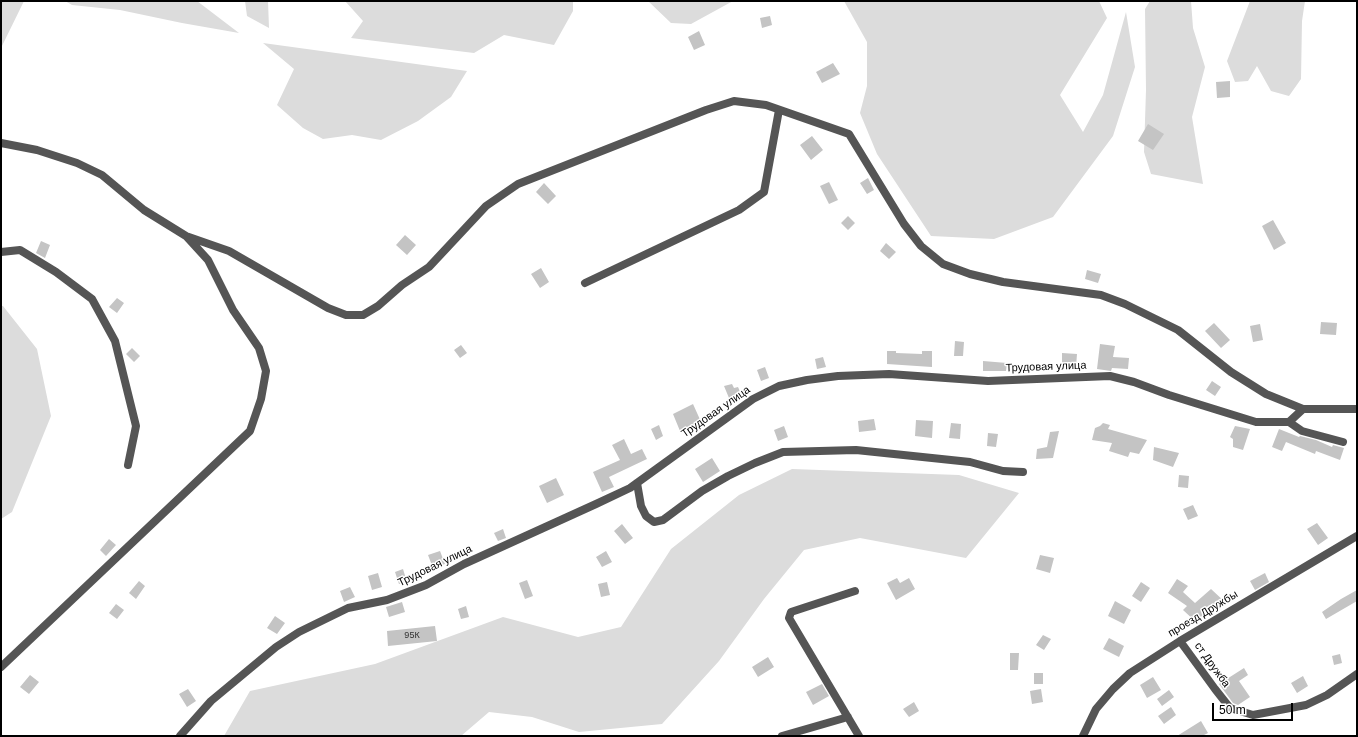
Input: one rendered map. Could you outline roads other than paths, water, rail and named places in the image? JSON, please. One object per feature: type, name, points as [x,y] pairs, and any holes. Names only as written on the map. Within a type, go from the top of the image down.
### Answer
[{"type":"street","points":[[1,143],[37,150],[77,163],[102,175],[144,210],[186,236],[229,252],[328,308],[346,315],[363,315],[378,306],[402,285],[429,267],[486,206],[518,184],[706,110],[734,101],[766,105],[849,134],[904,224],[921,246],[943,264],[976,276],[1003,282],[1101,295],[1125,304],[1178,330],[1231,372],[1266,394],[1303,409],[1357,409]]},
{"type":"street","points":[[585,283],[739,210],[764,192],[779,110]]},
{"type":"street","points":[[1,667],[250,431],[261,399],[266,371],[259,348],[233,310],[208,260],[186,236]]},
{"type":"street","points":[[1,252],[20,250],[56,272],[92,299],[115,341],[136,426],[128,465]]},
{"type":"street","name":"Трудовая улица","points":[[180,736],[211,702],[276,647],[299,632],[348,608],[387,600],[426,585],[464,564],[630,488],[753,399],[779,386],[807,380],[838,376],[889,374],[988,381],[1110,376],[1134,382],[1169,395],[1256,422],[1289,422]]},
{"type":"street","points":[[1303,409],[1289,422],[1302,431],[1343,442]]},
{"type":"street","points":[[637,483],[641,506],[646,516],[654,522],[663,520],[702,491],[728,476],[783,452],[856,450],[970,462],[1003,471],[1023,472]]},
{"type":"street","name":"проезд Дружбы","points":[[1084,736],[1096,709],[1113,689],[1130,673],[1180,641],[1357,536]]},
{"type":"street","points":[[855,590],[791,612],[789,618],[859,736]]},
{"type":"street","name":"ст Дружба","points":[[1180,641],[1230,708],[1253,715],[1306,705],[1327,695],[1357,674]]},
{"type":"street","points":[[782,736],[848,717]]}]
